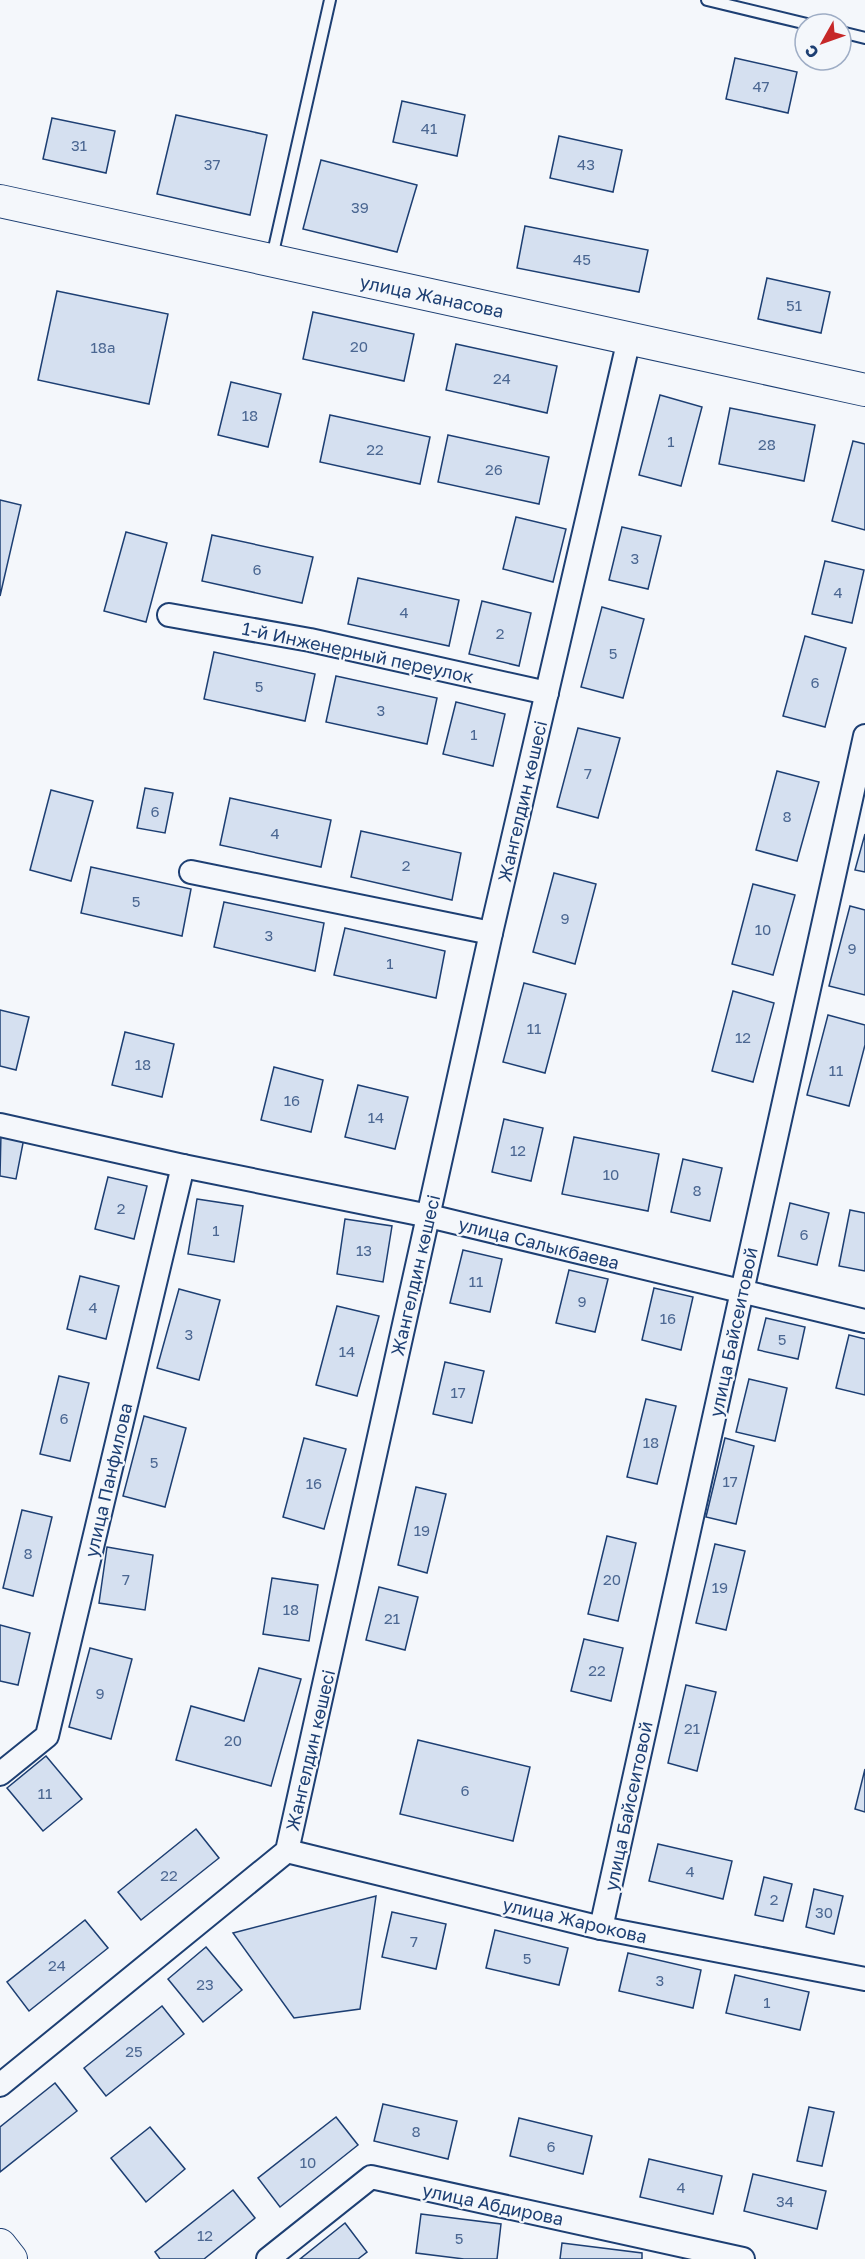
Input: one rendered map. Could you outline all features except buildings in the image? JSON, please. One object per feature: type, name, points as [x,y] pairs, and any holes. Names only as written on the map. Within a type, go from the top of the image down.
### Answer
[{"type":"street","name":"улица Жанасова","points":[[0,201],[865,390]]},
{"type":"street","name":"Жангелдин көшесі","points":[[0,2085],[287,1851],[491,933],[629,339]]},
{"type":"street","name":"1-й Инженерный переулок","points":[[169,615],[310,640],[547,693]]},
{"type":"street","name":"улица Байсеитовой","points":[[601,1928],[865,736]]},
{"type":"street","points":[[191,872],[491,933]]},
{"type":"street","name":"улица Салыкбаева","points":[[0,1125],[183,1166],[429,1216],[865,1321]]},
{"type":"street","name":"улица Панфилова","points":[[0,1774],[47,1736],[183,1166]]},
{"type":"street","name":"улица Жарокова","points":[[287,1851],[601,1928],[865,1979]]},
{"type":"street","name":"улица Абдирова","points":[[268,2259],[371,2177],[743,2259]]},
{"type":"street","points":[[0,2245],[11,2259]]},
{"type":"lane","points":[[271,261],[330,0]]},
{"type":"lane","points":[[707,0],[793,21]]}]
